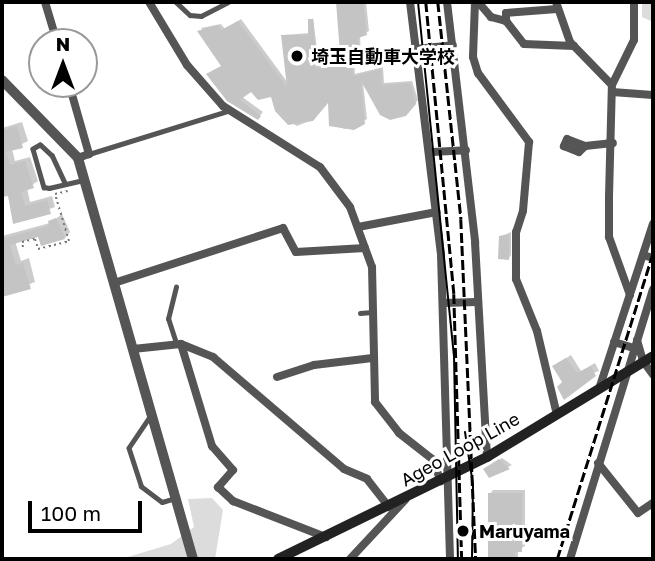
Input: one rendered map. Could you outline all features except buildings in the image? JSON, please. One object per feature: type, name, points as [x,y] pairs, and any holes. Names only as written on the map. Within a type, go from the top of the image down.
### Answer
[{"type":"main road","name":"Ageo Loop Line","points":[[278,559],[445,480],[648,359]]},
{"type":"street","points":[[45,2],[53,28]]},
{"type":"street","points":[[149,2],[187,65],[229,111],[320,167],[350,207],[372,267],[375,402],[399,433],[432,459],[445,480]]},
{"type":"street","points":[[410,2],[432,152],[444,303],[445,480],[450,559]]},
{"type":"street","points":[[447,2],[466,150],[487,457]]},
{"type":"street","points":[[476,2],[491,17],[506,22],[524,44],[574,46]]},
{"type":"street","points":[[476,2],[473,57],[478,73],[528,142],[523,211],[516,232],[516,279],[537,331],[556,415]]},
{"type":"street","points":[[630,295],[609,237],[612,89],[634,40],[635,2]]},
{"type":"street","points":[[506,22],[506,13],[557,5],[574,46],[612,89],[653,95]]},
{"type":"street","points":[[416,49],[453,45]]},
{"type":"street","points":[[2,80],[78,158],[193,559]]},
{"type":"street","points":[[73,98],[89,154],[78,158]]},
{"type":"street","points":[[586,146],[613,143]]},
{"type":"street","points":[[432,152],[466,150]]},
{"type":"street","points":[[358,227],[437,212]]},
{"type":"street","points":[[598,389],[653,224]]},
{"type":"street","points":[[114,283],[283,228],[296,252],[365,248]]},
{"type":"street","points":[[643,254],[653,258]]},
{"type":"street","points":[[570,559],[597,463],[653,289]]},
{"type":"street","points":[[444,303],[476,302]]},
{"type":"street","points":[[637,339],[653,375]]},
{"type":"street","points":[[614,342],[634,348]]},
{"type":"street","points":[[133,349],[179,344],[213,356],[247,382],[336,463],[367,479],[389,507]]},
{"type":"street","points":[[179,344],[212,446],[233,470],[218,487],[233,501],[326,537]]},
{"type":"street","points":[[277,377],[314,365],[373,358]]},
{"type":"street","points":[[597,463],[638,513],[653,503]]},
{"type":"street","points":[[350,559],[405,500]]},
{"type":"lane","points":[[176,2],[190,15],[201,16],[228,2]]},
{"type":"lane","points":[[89,154],[229,111]]},
{"type":"lane","points":[[65,184],[52,156],[40,145],[33,149],[42,186],[65,184],[84,180]]},
{"type":"lane","points":[[177,287],[168,319],[179,344]]},
{"type":"lane","points":[[360,313],[373,312]]},
{"type":"lane","points":[[152,414],[129,449],[141,486],[162,502],[176,497]]},
{"type":"path","points":[[23,247],[22,242],[35,239],[38,249],[69,241],[55,194],[68,191]]},
{"type":"shaded area","points":[[642,2],[653,2],[653,22],[642,17]]},
{"type":"shaded area","points":[[212,498],[223,510],[215,559],[121,559],[171,544],[194,527],[188,499]]},
{"type":"tram line","points":[[418,2],[454,355],[458,559]]},
{"type":"tram line","points":[[465,432],[473,485],[472,559]]},
{"type":"railway","points":[[426,2],[454,294],[462,559]]},
{"type":"railway","points":[[438,2],[461,219],[476,559]]},
{"type":"railway","points":[[557,559],[653,253]]},
{"type":"place","name":"埼玉自動車大学校","points":[[297,56]]},
{"type":"place","name":"Maruyama","points":[[463,531]]}]
